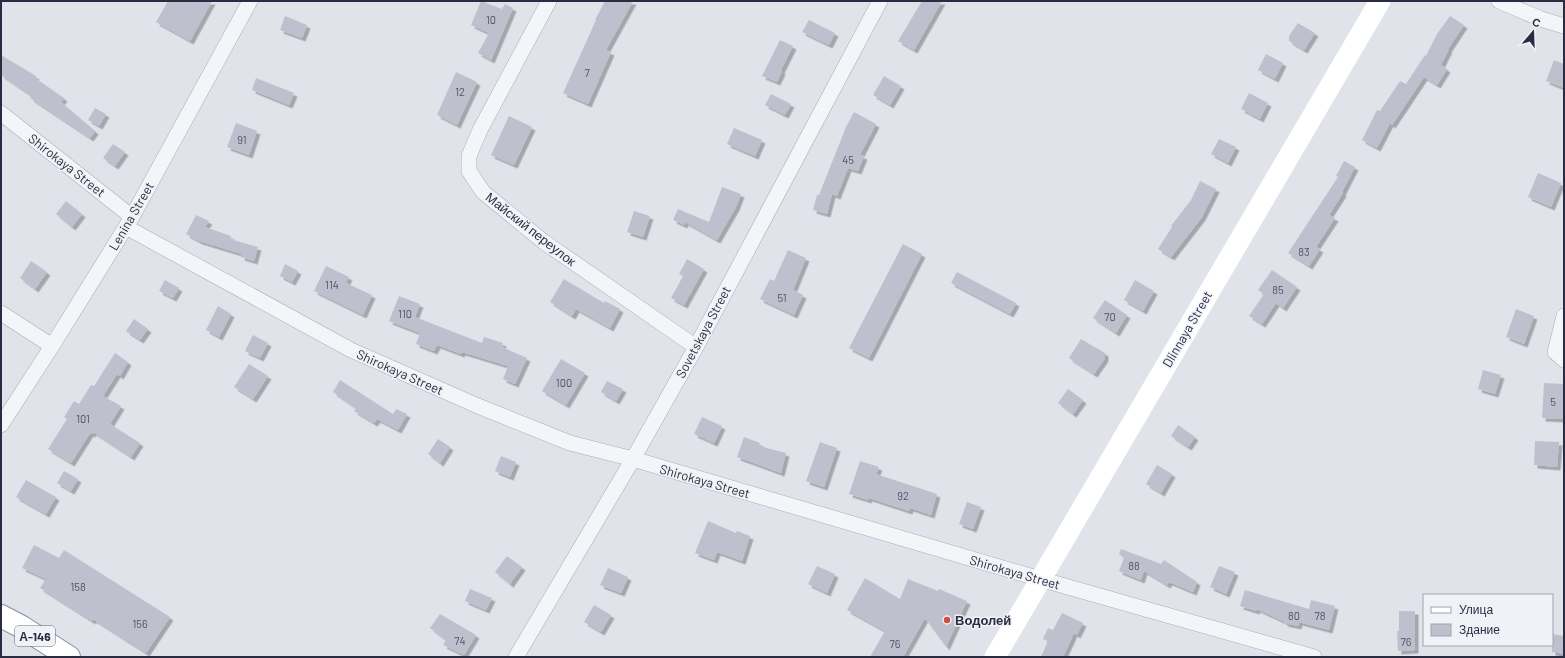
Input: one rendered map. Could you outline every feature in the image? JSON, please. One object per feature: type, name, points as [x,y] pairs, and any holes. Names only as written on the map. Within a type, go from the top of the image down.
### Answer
[{"type":"highway","name":"А-146","points":[[1,616],[22,627],[69,657]]},
{"type":"main road","name":"Dlinnaya Street","points":[[995,657],[1380,1]]},
{"type":"street","name":"Lenina Street","points":[[1,424],[52,346],[129,222],[250,1]]},
{"type":"street","name":"Майский переулок","points":[[549,1],[480,130],[470,156],[469,171],[483,192],[544,242],[696,347]]},
{"type":"street","name":"Sovetskaya Street","points":[[516,657],[633,459],[696,347],[880,1]]},
{"type":"street","points":[[1499,1],[1541,19],[1564,26]]},
{"type":"street","name":"Shirokaya Street","points":[[1,113],[129,222],[351,350],[478,406],[570,443],[633,459],[1040,579],[1314,657]]},
{"type":"street","points":[[1,313],[52,346]]},
{"type":"street","points":[[1564,316],[1556,352],[1564,360]]},
{"type":"building","points":[[168,1],[212,1],[190,41],[156,22]]},
{"type":"building","points":[[481,1],[502,9],[505,4],[513,8],[491,60],[478,53],[489,33],[471,25]]},
{"type":"building","points":[[605,1],[633,1],[606,50],[611,52],[588,104],[563,93],[595,20]]},
{"type":"building","points":[[922,1],[942,1],[914,50],[898,41]]},
{"type":"building","points":[[285,16],[307,25],[302,38],[280,30]]},
{"type":"building","points":[[1450,16],[1464,25],[1448,49],[1441,65],[1447,69],[1437,85],[1424,77],[1392,125],[1390,123],[1377,148],[1362,140],[1377,110],[1380,111],[1400,81],[1406,84],[1425,55],[1426,56],[1437,34]]},
{"type":"building","points":[[809,20],[835,33],[829,45],[802,32]]},
{"type":"building","points":[[1298,23],[1315,33],[1304,50],[1289,41],[1289,36]]},
{"type":"building","points":[[780,40],[793,46],[781,70],[782,71],[777,82],[762,76]]},
{"type":"building","points":[[1266,54],[1283,63],[1275,79],[1258,70]]},
{"type":"building","points":[[1,55],[36,76],[35,78],[64,98],[61,102],[95,131],[90,138],[30,98],[32,96],[1,75]]},
{"type":"building","points":[[1554,60],[1564,64],[1564,88],[1546,81]]},
{"type":"building","points":[[456,72],[477,82],[457,125],[437,115]]},
{"type":"building","points":[[884,76],[901,86],[890,105],[873,95]]},
{"type":"building","points":[[256,78],[294,93],[289,105],[252,90]]},
{"type":"building","points":[[1249,93],[1268,103],[1260,119],[1241,109]]},
{"type":"building","points":[[771,94],[791,104],[785,115],[765,105]]},
{"type":"building","points":[[95,108],[106,114],[99,126],[88,120]]},
{"type":"building","points":[[854,112],[876,124],[860,155],[864,156],[858,171],[848,168],[837,196],[832,194],[827,214],[813,210],[817,195],[819,195],[846,127]]},
{"type":"building","points":[[509,116],[532,127],[514,165],[491,155]]},
{"type":"building","points":[[236,123],[257,131],[249,155],[227,147]]},
{"type":"building","points":[[734,128],[762,140],[755,156],[727,144]]},
{"type":"building","points":[[1219,139],[1236,147],[1228,163],[1211,154]]},
{"type":"building","points":[[113,144],[125,152],[115,166],[103,158]]},
{"type":"building","points":[[1344,161],[1355,167],[1342,192],[1343,193],[1329,215],[1335,218],[1316,247],[1320,249],[1309,266],[1288,253],[1338,177],[1336,176]]},
{"type":"building","points":[[1538,173],[1561,183],[1551,207],[1528,197]]},
{"type":"building","points":[[1200,181],[1216,189],[1202,217],[1171,257],[1158,249],[1172,227],[1171,226],[1191,200]]},
{"type":"building","points":[[722,187],[741,194],[736,207],[717,240],[685,222],[684,225],[673,220],[678,209],[709,222]]},
{"type":"building","points":[[66,201],[82,214],[72,227],[56,214]]},
{"type":"building","points":[[634,211],[650,216],[643,237],[627,232]]},
{"type":"building","points":[[196,215],[209,221],[205,227],[231,236],[230,239],[258,247],[254,261],[241,257],[242,254],[199,241],[186,234]]},
{"type":"building","points":[[903,244],[922,254],[869,358],[849,348]]},
{"type":"building","points":[[788,250],[806,258],[793,290],[803,295],[794,315],[760,299],[770,279],[774,281]]},
{"type":"building","points":[[687,259],[704,269],[684,305],[671,298],[683,276],[679,274]]},
{"type":"building","points":[[31,261],[47,272],[35,289],[20,278]]},
{"type":"building","points":[[285,264],[298,271],[292,282],[280,276]]},
{"type":"building","points":[[326,266],[349,277],[346,283],[372,295],[363,315],[314,291]]},
{"type":"building","points":[[1272,270],[1297,287],[1283,308],[1276,303],[1262,324],[1249,316],[1264,294],[1258,290]]},
{"type":"building","points":[[957,272],[1016,303],[1010,314],[951,283]]},
{"type":"building","points":[[564,279],[604,303],[605,301],[620,309],[610,328],[576,309],[572,316],[550,302]]},
{"type":"building","points":[[165,280],[179,288],[173,298],[159,291]]},
{"type":"building","points":[[1135,280],[1154,291],[1143,311],[1124,300]]},
{"type":"building","points":[[399,296],[420,304],[415,317],[482,343],[484,337],[503,343],[502,347],[527,358],[515,384],[503,379],[508,366],[462,352],[461,354],[437,345],[434,351],[416,344],[420,333],[389,321]]},
{"type":"building","points":[[1105,300],[1127,315],[1116,333],[1093,318]]},
{"type":"building","points":[[218,306],[231,314],[219,337],[206,330]]},
{"type":"building","points":[[1516,309],[1534,316],[1524,344],[1506,337]]},
{"type":"building","points":[[134,319],[148,329],[140,340],[126,331]]},
{"type":"building","points":[[253,335],[268,343],[260,358],[245,351]]},
{"type":"building","points":[[1081,339],[1105,353],[1105,358],[1094,374],[1069,358]]},
{"type":"building","points":[[115,353],[128,362],[120,376],[117,374],[103,396],[121,406],[110,424],[140,443],[131,457],[93,432],[92,434],[90,433],[71,463],[48,449],[67,419],[64,417],[74,401],[79,404],[91,385],[94,386]]},
{"type":"building","points":[[561,359],[585,373],[566,405],[542,391]]},
{"type":"building","points":[[249,364],[268,376],[253,399],[234,387]]},
{"type":"building","points":[[1483,370],[1501,375],[1495,394],[1478,389]]},
{"type":"building","points":[[340,380],[393,414],[396,409],[407,414],[398,430],[377,419],[374,423],[354,411],[356,408],[333,392]]},
{"type":"building","points":[[607,381],[623,389],[616,401],[601,392]]},
{"type":"building","points":[[1544,383],[1564,384],[1564,419],[1542,418]]},
{"type":"building","points":[[1068,389],[1083,400],[1073,414],[1058,403]]},
{"type":"building","points":[[702,417],[722,426],[714,443],[694,434]]},
{"type":"building","points":[[1178,425],[1195,437],[1188,447],[1171,436]]},
{"type":"building","points":[[744,437],[760,443],[759,446],[786,453],[781,473],[737,457]]},
{"type":"building","points":[[438,439],[450,447],[440,463],[428,454]]},
{"type":"building","points":[[1535,441],[1559,442],[1557,467],[1534,465]]},
{"type":"building","points":[[820,442],[837,448],[824,487],[806,481]]},
{"type":"building","points":[[501,456],[516,462],[510,477],[495,471]]},
{"type":"building","points":[[860,461],[879,467],[876,474],[937,494],[931,515],[910,508],[909,511],[869,498],[868,500],[849,494]]},
{"type":"building","points":[[1157,465],[1172,474],[1161,493],[1146,484]]},
{"type":"building","points":[[64,471],[78,479],[71,491],[57,483]]},
{"type":"building","points":[[26,480],[56,497],[46,514],[16,497]]},
{"type":"building","points":[[967,502],[981,507],[973,529],[959,524]]},
{"type":"building","points":[[708,521],[736,533],[737,531],[750,536],[742,561],[717,552],[714,560],[695,553]]},
{"type":"building","points":[[34,545],[59,558],[64,550],[170,617],[146,653],[93,619],[92,621],[40,588],[46,579],[22,568]]},
{"type":"building","points":[[1121,549],[1161,564],[1164,560],[1197,582],[1193,592],[1169,582],[1167,585],[1144,571],[1141,580],[1119,571],[1124,558],[1119,554]]},
{"type":"building","points":[[507,556],[522,567],[510,584],[495,572]]},
{"type":"building","points":[[817,566],[835,574],[827,593],[808,584]]},
{"type":"building","points":[[1219,566],[1235,572],[1226,594],[1210,587]]},
{"type":"building","points":[[608,568],[628,577],[621,593],[600,585]]},
{"type":"building","points":[[865,578],[900,599],[908,579],[938,591],[939,589],[967,601],[946,647],[925,618],[903,657],[870,657],[885,631],[847,610]]},
{"type":"building","points":[[470,589],[492,598],[486,610],[465,601]]},
{"type":"building","points":[[1245,590],[1309,609],[1311,600],[1335,606],[1329,630],[1299,622],[1298,626],[1284,623],[1285,622],[1257,609],[1256,611],[1240,606]]},
{"type":"building","points":[[594,605],[611,615],[601,632],[584,622]]},
{"type":"building","points":[[1399,611],[1415,611],[1415,650],[1398,651],[1397,631],[1399,631]]},
{"type":"building","points":[[1062,613],[1083,623],[1077,635],[1074,633],[1063,657],[1041,657],[1048,641],[1043,639],[1048,628],[1053,630]]},
{"type":"building","points":[[440,614],[476,635],[464,655],[443,645],[446,640],[430,628]]},
{"type":"building","points":[[1553,634],[1564,636],[1564,654],[1552,652]]},
{"type":"place","name":"Водолей","points":[[947,620]]}]
